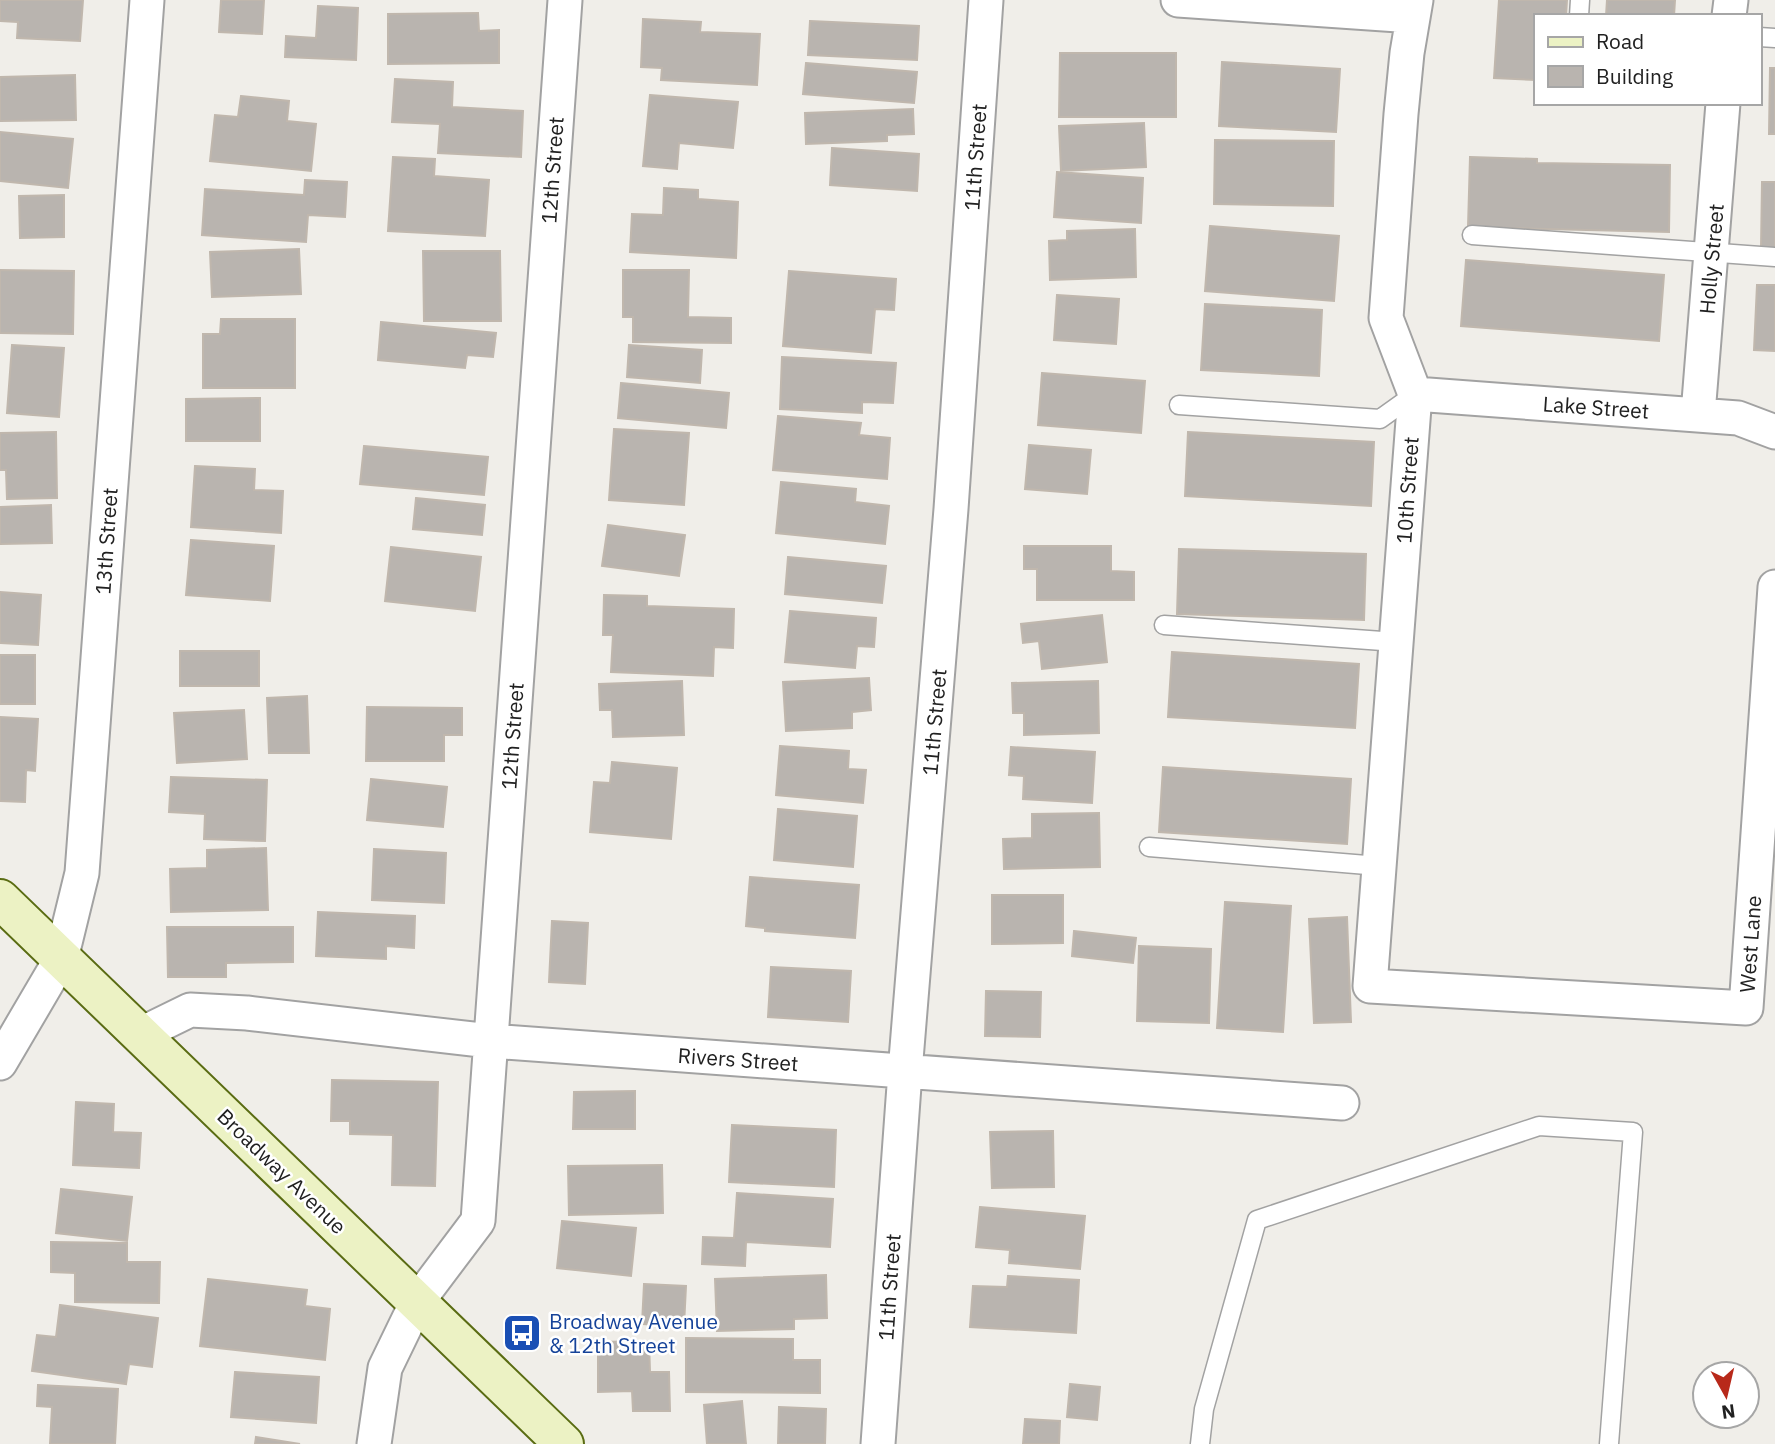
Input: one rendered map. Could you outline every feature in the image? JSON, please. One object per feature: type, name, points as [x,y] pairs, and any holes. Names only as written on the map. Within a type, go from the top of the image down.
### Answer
[{"type":"street","name":"13th Street","points":[[0,1063],[61,959],[82,873],[147,0]]},
{"type":"street","name":"12th Street","points":[[374,1444],[385,1368],[417,1302],[478,1221],[565,0]]},
{"type":"street","name":"11th Street","points":[[878,1444],[951,509],[986,0]]},
{"type":"street","points":[[1178,0],[1415,8]]},
{"type":"street","name":"10th Street","points":[[1370,986],[1415,394],[1386,318],[1401,114],[1415,8]]},
{"type":"street","name":"Holly Street","points":[[1698,414],[1723,105]]},
{"type":"street","name":"Lake Street","points":[[1415,394],[1738,418],[1775,432]]},
{"type":"street","name":"West Lane","points":[[1370,986],[1746,1008],[1775,587]]},
{"type":"street","name":"Broadway Avenue","points":[[0,899],[564,1444]]},
{"type":"street","name":"Rivers Street","points":[[141,1034],[190,1010],[247,1013],[490,1041],[1342,1103]]},
{"type":"lane","points":[[1472,235],[1775,257]]},
{"type":"lane","points":[[1179,405],[1380,419],[1415,394]]},
{"type":"lane","points":[[1164,625],[1396,642]]},
{"type":"lane","points":[[1149,846],[1379,866]]},
{"type":"lane","points":[[1200,1444],[1204,1409],[1257,1220],[1539,1126],[1633,1132],[1609,1444]]},
{"type":"building","points":[[0,0],[83,0],[80,41],[17,38],[18,22],[0,21]]},
{"type":"building","points":[[221,0],[264,0],[262,34],[219,32]]},
{"type":"building","points":[[1499,0],[1567,0],[1566,14],[1534,14],[1534,80],[1494,78]]},
{"type":"building","points":[[1607,0],[1675,0],[1674,14],[1606,14]]},
{"type":"building","points":[[318,6],[358,8],[356,60],[285,57],[286,36],[316,38]]},
{"type":"building","points":[[478,13],[479,31],[499,30],[499,63],[388,64],[388,14]]},
{"type":"building","points":[[643,19],[701,22],[700,32],[760,34],[757,85],[661,80],[662,68],[641,67]]},
{"type":"building","points":[[810,21],[919,26],[917,60],[808,55]]},
{"type":"building","points":[[1060,53],[1176,53],[1176,117],[1059,117]]},
{"type":"building","points":[[1222,62],[1340,69],[1336,132],[1219,126]]},
{"type":"building","points":[[806,63],[917,72],[914,103],[803,94]]},
{"type":"building","points":[[1770,68],[1775,68],[1775,134],[1769,134]]},
{"type":"building","points":[[75,75],[76,120],[0,121],[0,77]]},
{"type":"building","points":[[395,79],[453,82],[452,107],[523,111],[521,157],[438,153],[440,124],[392,122]]},
{"type":"building","points":[[650,95],[738,102],[733,148],[679,143],[677,169],[643,166]]},
{"type":"building","points":[[241,96],[289,101],[287,121],[316,124],[311,171],[210,161],[215,115],[238,117]]},
{"type":"building","points":[[913,109],[914,134],[887,135],[887,141],[806,144],[805,113]]},
{"type":"building","points":[[1144,123],[1146,167],[1061,171],[1059,126]]},
{"type":"building","points":[[0,132],[73,139],[68,188],[0,181]]},
{"type":"building","points":[[1215,140],[1334,141],[1333,206],[1214,204]]},
{"type":"building","points":[[832,148],[919,154],[917,191],[830,185]]},
{"type":"building","points":[[393,157],[435,159],[434,176],[489,180],[485,236],[388,231]]},
{"type":"building","points":[[1470,157],[1537,159],[1537,163],[1670,165],[1669,232],[1468,227]]},
{"type":"building","points":[[1057,172],[1143,178],[1141,223],[1054,217]]},
{"type":"building","points":[[305,180],[347,182],[345,217],[308,215],[306,242],[202,235],[205,189],[304,195]]},
{"type":"building","points":[[1762,182],[1775,182],[1775,248],[1761,248]]},
{"type":"building","points":[[664,188],[698,190],[698,199],[738,202],[736,258],[630,252],[632,214],[663,215]]},
{"type":"building","points":[[64,195],[64,237],[20,238],[19,196]]},
{"type":"building","points":[[1210,226],[1339,236],[1334,301],[1205,291]]},
{"type":"building","points":[[1135,229],[1136,277],[1050,280],[1049,241],[1067,240],[1067,231]]},
{"type":"building","points":[[299,249],[301,294],[212,297],[210,252]]},
{"type":"building","points":[[423,251],[500,251],[501,321],[424,321]]},
{"type":"building","points":[[1466,260],[1664,275],[1659,341],[1461,326]]},
{"type":"building","points":[[0,270],[74,271],[73,334],[0,333]]},
{"type":"building","points":[[623,270],[689,270],[688,317],[731,318],[731,343],[633,342],[633,317],[623,317]]},
{"type":"building","points":[[789,271],[896,279],[894,310],[875,309],[871,353],[783,346]]},
{"type":"building","points":[[1757,285],[1775,285],[1775,351],[1754,350]]},
{"type":"building","points":[[1057,295],[1119,299],[1116,344],[1054,340]]},
{"type":"building","points":[[1205,304],[1322,310],[1319,376],[1201,370]]},
{"type":"building","points":[[221,319],[295,319],[295,388],[203,388],[203,334],[220,334]]},
{"type":"building","points":[[381,322],[496,333],[493,357],[467,355],[465,368],[378,360]]},
{"type":"building","points":[[12,345],[64,348],[59,417],[7,413]]},
{"type":"building","points":[[629,345],[702,350],[700,383],[627,377]]},
{"type":"building","points":[[782,357],[896,363],[893,403],[862,402],[862,413],[780,409]]},
{"type":"building","points":[[1042,373],[1145,381],[1141,433],[1038,425]]},
{"type":"building","points":[[621,383],[729,393],[726,428],[618,418]]},
{"type":"building","points":[[260,398],[260,441],[186,441],[186,399]]},
{"type":"building","points":[[778,416],[861,423],[859,435],[890,438],[887,479],[773,470]]},
{"type":"building","points":[[614,429],[689,433],[684,505],[609,500]]},
{"type":"building","points":[[56,432],[57,498],[7,499],[6,470],[0,470],[0,433]]},
{"type":"building","points":[[1188,432],[1374,442],[1371,506],[1185,496]]},
{"type":"building","points":[[1029,445],[1091,450],[1087,494],[1025,489]]},
{"type":"building","points":[[364,446],[488,457],[484,495],[360,484]]},
{"type":"building","points":[[195,466],[255,469],[254,490],[283,491],[281,533],[191,527]]},
{"type":"building","points":[[781,482],[856,489],[855,502],[889,506],[885,544],[776,533]]},
{"type":"building","points":[[416,498],[485,505],[482,535],[413,529]]},
{"type":"building","points":[[51,505],[52,543],[0,544],[0,507]]},
{"type":"building","points":[[608,525],[685,535],[679,576],[602,566]]},
{"type":"building","points":[[191,540],[274,546],[270,601],[186,595]]},
{"type":"building","points":[[1024,546],[1111,546],[1111,571],[1134,572],[1134,600],[1037,600],[1037,569],[1024,569]]},
{"type":"building","points":[[391,547],[481,557],[475,611],[385,601]]},
{"type":"building","points":[[1179,549],[1366,554],[1364,620],[1177,614]]},
{"type":"building","points":[[788,557],[886,566],[882,603],[785,594]]},
{"type":"building","points":[[0,592],[41,595],[38,645],[0,643]]},
{"type":"building","points":[[604,595],[647,596],[647,606],[734,609],[733,648],[714,647],[713,676],[611,672],[613,635],[603,635]]},
{"type":"building","points":[[790,611],[876,618],[874,647],[857,646],[855,668],[785,662]]},
{"type":"building","points":[[1102,615],[1107,662],[1042,669],[1039,641],[1023,643],[1021,624]]},
{"type":"building","points":[[180,651],[259,651],[259,686],[180,686]]},
{"type":"building","points":[[1172,652],[1359,664],[1355,728],[1168,717]]},
{"type":"building","points":[[0,655],[35,655],[35,704],[0,704]]},
{"type":"building","points":[[869,678],[871,710],[852,712],[852,728],[786,731],[783,682]]},
{"type":"building","points":[[682,681],[684,735],[613,737],[612,710],[600,710],[599,684]]},
{"type":"building","points":[[1098,681],[1099,733],[1024,735],[1024,713],[1013,713],[1012,683]]},
{"type":"building","points":[[307,696],[309,753],[269,753],[267,698]]},
{"type":"building","points":[[367,707],[462,708],[462,735],[444,735],[444,761],[366,761]]},
{"type":"building","points":[[244,710],[247,759],[177,763],[174,713]]},
{"type":"building","points":[[0,717],[38,719],[35,771],[26,770],[25,802],[0,801]]},
{"type":"building","points":[[780,746],[849,751],[848,769],[866,770],[863,803],[776,795]]},
{"type":"building","points":[[1011,747],[1095,752],[1092,803],[1023,799],[1024,776],[1009,775]]},
{"type":"building","points":[[612,762],[677,768],[671,839],[590,832],[594,782],[610,783]]},
{"type":"building","points":[[1163,767],[1351,779],[1347,844],[1159,832]]},
{"type":"building","points":[[171,777],[267,780],[265,841],[204,839],[205,814],[169,812]]},
{"type":"building","points":[[371,779],[447,787],[443,827],[367,820]]},
{"type":"building","points":[[778,809],[857,816],[853,867],[774,860]]},
{"type":"building","points":[[1099,813],[1100,867],[1004,869],[1003,839],[1032,838],[1032,814]]},
{"type":"building","points":[[266,848],[268,910],[171,912],[170,869],[207,868],[207,850]]},
{"type":"building","points":[[374,849],[446,853],[444,903],[372,900]]},
{"type":"building","points":[[750,877],[859,885],[855,938],[765,931],[765,928],[746,926]]},
{"type":"building","points":[[992,895],[1063,895],[1063,943],[992,944]]},
{"type":"building","points":[[1225,902],[1291,906],[1283,1032],[1217,1028]]},
{"type":"building","points":[[318,912],[415,916],[414,948],[386,946],[386,959],[316,956]]},
{"type":"building","points":[[1347,917],[1351,1022],[1314,1023],[1309,919]]},
{"type":"building","points":[[552,921],[588,923],[585,984],[549,982]]},
{"type":"building","points":[[167,927],[293,927],[293,962],[226,963],[226,977],[168,977]]},
{"type":"building","points":[[1074,931],[1136,938],[1133,963],[1072,956]]},
{"type":"building","points":[[1139,946],[1211,949],[1209,1023],[1137,1021]]},
{"type":"building","points":[[771,967],[851,971],[848,1022],[768,1017]]},
{"type":"building","points":[[986,991],[1041,992],[1040,1037],[985,1036]]},
{"type":"building","points":[[332,1080],[438,1082],[435,1186],[392,1185],[393,1135],[350,1134],[350,1121],[331,1121]]},
{"type":"building","points":[[635,1091],[635,1129],[573,1129],[574,1092]]},
{"type":"building","points":[[76,1102],[114,1104],[113,1132],[141,1133],[139,1168],[73,1165]]},
{"type":"building","points":[[732,1125],[836,1130],[834,1187],[729,1182]]},
{"type":"building","points":[[1053,1131],[1054,1187],[992,1188],[990,1132]]},
{"type":"building","points":[[662,1165],[663,1213],[569,1215],[568,1166]]},
{"type":"building","points":[[61,1189],[132,1197],[127,1241],[56,1233]]},
{"type":"building","points":[[737,1193],[833,1199],[830,1247],[746,1242],[745,1266],[702,1264],[703,1237],[734,1238]]},
{"type":"building","points":[[980,1207],[1085,1216],[1080,1269],[1009,1263],[1010,1250],[976,1247]]},
{"type":"building","points":[[562,1221],[636,1228],[631,1276],[557,1268]]},
{"type":"building","points":[[51,1242],[127,1243],[127,1262],[160,1262],[159,1303],[75,1302],[75,1273],[51,1272]]},
{"type":"building","points":[[826,1275],[827,1318],[794,1319],[794,1329],[717,1331],[715,1279]]},
{"type":"building","points":[[1008,1276],[1079,1280],[1076,1333],[970,1327],[973,1286],[1007,1287]]},
{"type":"building","points":[[208,1279],[307,1290],[305,1306],[330,1309],[325,1360],[200,1346]]},
{"type":"building","points":[[644,1284],[686,1286],[684,1326],[642,1324]]},
{"type":"building","points":[[60,1305],[158,1318],[152,1367],[129,1364],[126,1384],[32,1371],[37,1335],[56,1337]]},
{"type":"building","points":[[686,1338],[793,1339],[793,1360],[820,1360],[820,1393],[686,1392]]},
{"type":"building","points":[[649,1341],[650,1372],[669,1372],[670,1411],[633,1411],[632,1391],[598,1392],[598,1342]]},
{"type":"building","points":[[235,1372],[319,1377],[316,1423],[231,1417]]},
{"type":"building","points":[[1070,1384],[1100,1387],[1097,1420],[1067,1417]]},
{"type":"building","points":[[38,1385],[118,1389],[115,1444],[50,1444],[52,1407],[37,1406]]},
{"type":"building","points":[[742,1401],[746,1444],[707,1444],[704,1405]]},
{"type":"building","points":[[779,1407],[826,1409],[825,1444],[778,1444]]},
{"type":"building","points":[[1025,1419],[1060,1421],[1059,1444],[1023,1444]]},
{"type":"building","points":[[256,1437],[300,1444],[255,1444]]},
{"type":"place","name":"Broadway Avenue & 12th Street","points":[[522,1333]]}]
